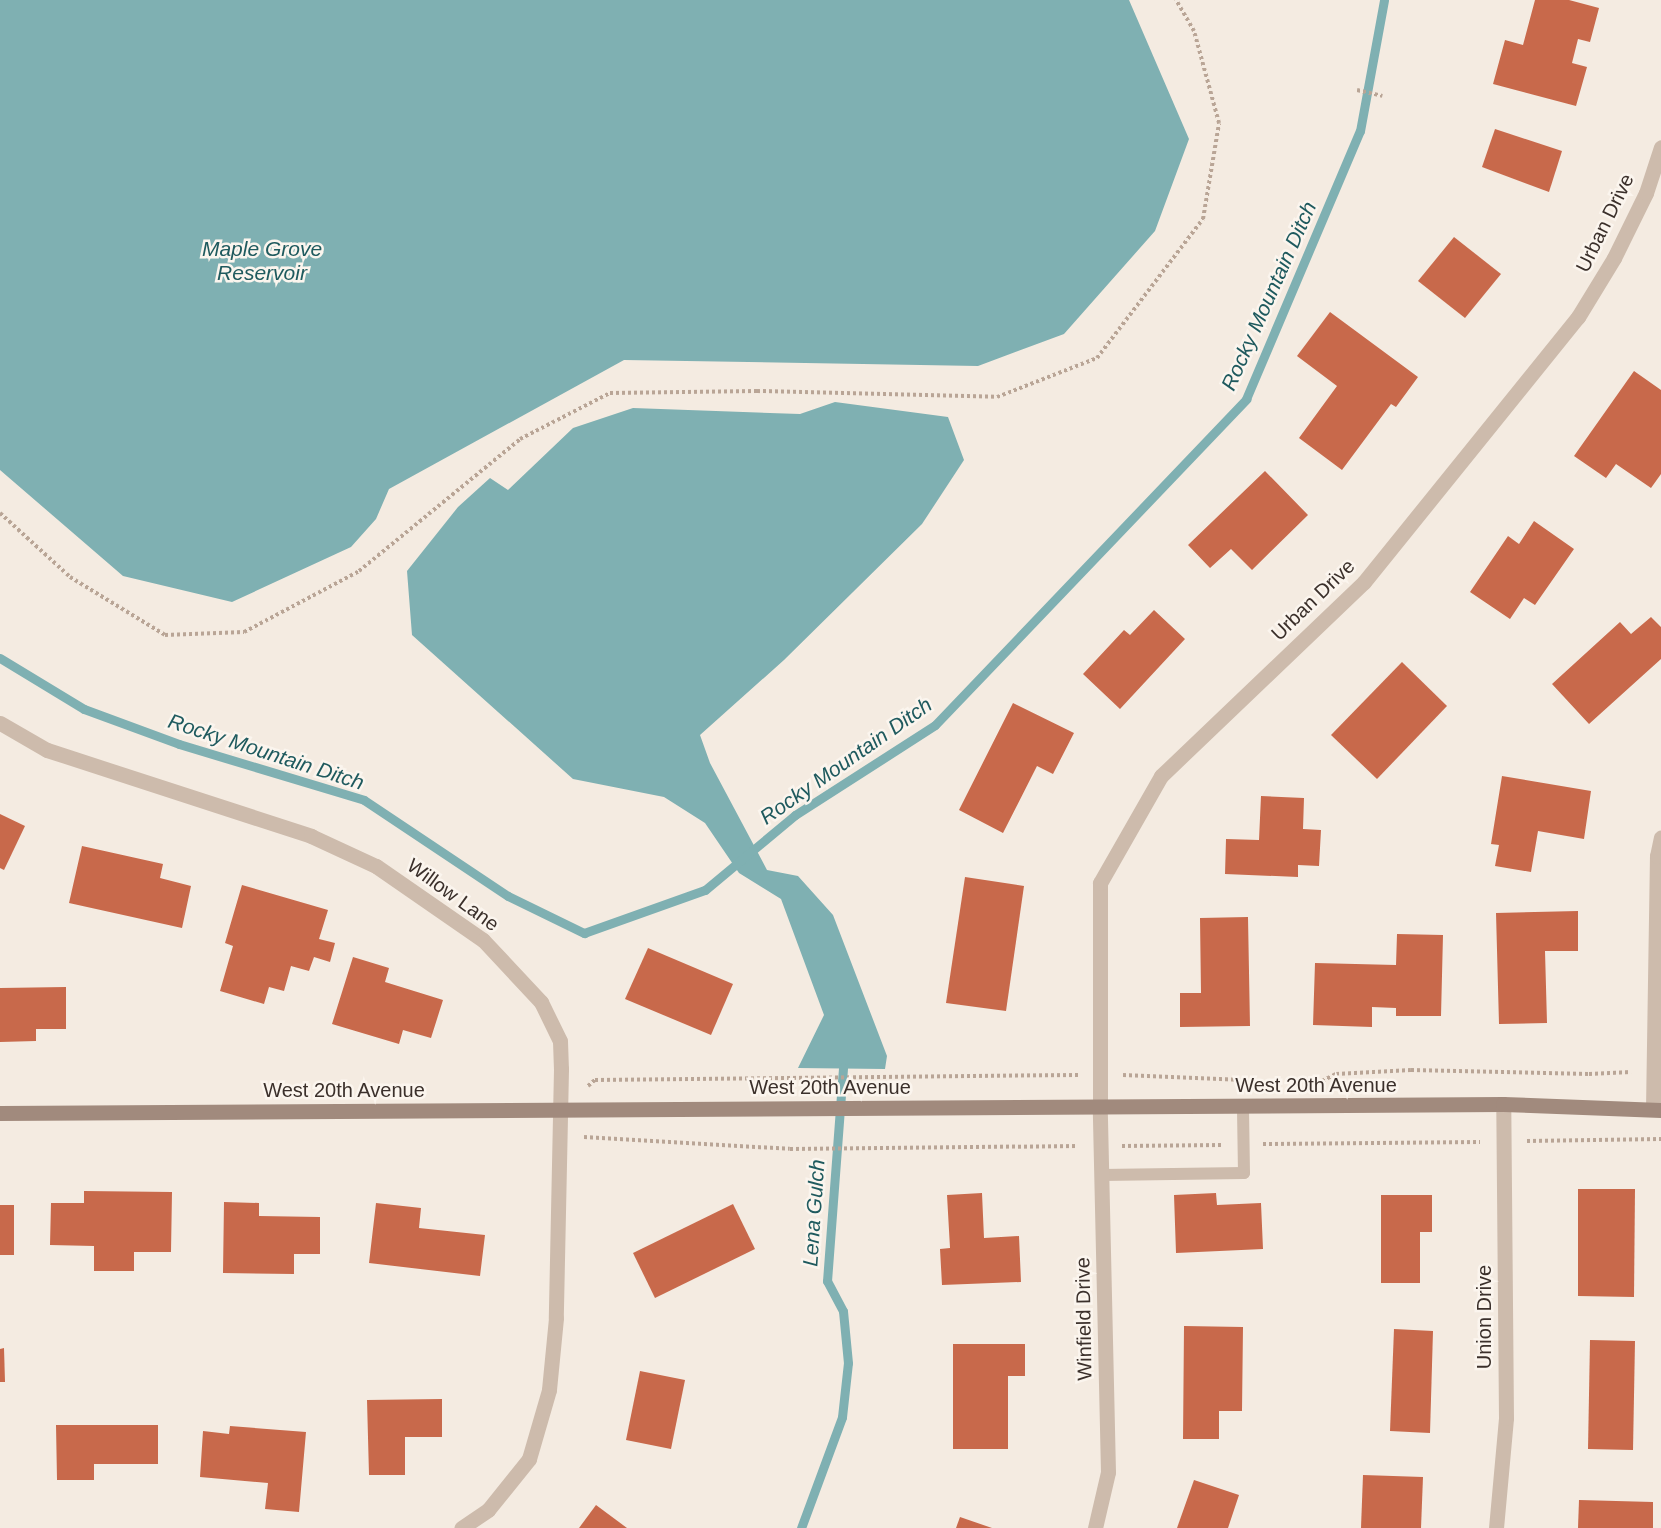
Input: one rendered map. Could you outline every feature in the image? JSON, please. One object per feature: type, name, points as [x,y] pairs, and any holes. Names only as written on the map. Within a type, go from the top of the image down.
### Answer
[{"type":"street","name":"Urban Drive","points":[[1100,1107],[1100,883],[1161,776],[1364,582],[1578,317],[1614,258],[1646,193],[1661,147]]},
{"type":"street","name":"Willow Lane","points":[[0,723],[47,750],[311,836],[376,866],[483,940],[541,1002],[560,1041],[562,1109],[556,1318],[549,1390],[529,1459],[488,1510],[461,1528]]},
{"type":"street","points":[[1657,1109],[1653,1070],[1657,856],[1661,837]]},
{"type":"street","name":"West 20th Avenue","points":[[0,1113],[1503,1104],[1657,1109]]},
{"type":"street","name":"Union Drive","points":[[1496,1528],[1506,1418],[1503,1104]]},
{"type":"street","name":"Winfield Drive","points":[[1095,1528],[1108,1472],[1100,1107]]},
{"type":"lane","points":[[1101,1174],[1244,1173],[1243,1106]]},
{"type":"path","points":[[0,513],[70,577],[165,635],[244,632],[359,571],[520,439],[610,393],[757,391],[997,397],[1097,358],[1203,219],[1219,123],[1194,30],[1176,0]]},
{"type":"path","points":[[1357,90],[1382,96]]},
{"type":"path","points":[[1318,1083],[1336,1074],[1411,1070],[1589,1074],[1653,1070]]},
{"type":"path","points":[[856,1148],[814,1149],[586,1140],[562,1109],[595,1080],[1100,1075],[1255,1080]]},
{"type":"water","name":"Maple Grove Reservoir","points":[[0,0],[1129,0],[1189,139],[1155,231],[1064,334],[978,366],[624,360],[389,489],[376,519],[351,547],[232,602],[123,576],[0,470]]},
{"type":"water","points":[[835,402],[948,417],[964,460],[922,524],[784,660],[700,735],[710,763],[767,870],[798,876],[833,915],[887,1056],[885,1069],[798,1068],[824,1015],[781,899],[739,873],[705,823],[664,797],[573,779],[412,635],[407,571],[458,507],[490,478],[508,490],[573,428],[633,408],[800,414]]},
{"type":"building","points":[[1535,0],[1569,0],[1599,8],[1590,42],[1578,39],[1572,63],[1587,67],[1576,106],[1493,84],[1505,40],[1523,45]]},
{"type":"building","points":[[1495,129],[1562,151],[1549,192],[1482,167]]},
{"type":"building","points":[[1454,237],[1501,274],[1465,318],[1418,281]]},
{"type":"building","points":[[1330,312],[1418,377],[1396,407],[1391,404],[1342,470],[1299,438],[1337,386],[1297,356]]},
{"type":"building","points":[[1634,371],[1661,390],[1661,474],[1651,488],[1616,464],[1606,478],[1574,456]]},
{"type":"building","points":[[1265,471],[1308,515],[1252,570],[1231,549],[1210,568],[1188,545]]},
{"type":"building","points":[[1534,521],[1574,549],[1535,605],[1524,598],[1510,619],[1470,592],[1508,536],[1519,544]]},
{"type":"building","points":[[1154,610],[1185,639],[1120,709],[1083,674],[1124,630],[1130,635]]},
{"type":"building","points":[[1651,617],[1661,627],[1661,659],[1589,724],[1552,684],[1620,622],[1631,634]]},
{"type":"building","points":[[1402,662],[1447,706],[1377,779],[1331,735]]},
{"type":"building","points":[[1013,703],[1074,733],[1053,774],[1037,766],[1003,833],[959,810]]},
{"type":"building","points":[[1502,776],[1591,791],[1584,839],[1538,831],[1531,872],[1495,866],[1499,845],[1491,844]]},
{"type":"building","points":[[1261,796],[1304,798],[1303,829],[1321,830],[1319,866],[1298,865],[1298,877],[1225,874],[1226,839],[1259,840]]},
{"type":"building","points":[[0,814],[25,826],[4,870],[0,868]]},
{"type":"building","points":[[82,846],[163,864],[160,878],[191,886],[182,928],[69,903]]},
{"type":"building","points":[[965,877],[1024,886],[1006,1011],[946,1003]]},
{"type":"building","points":[[242,885],[328,910],[319,939],[335,943],[330,962],[314,957],[309,971],[291,966],[284,991],[269,987],[264,1004],[220,991],[233,946],[225,943]]},
{"type":"building","points":[[1578,911],[1578,951],[1545,951],[1547,1023],[1499,1024],[1496,913]]},
{"type":"building","points":[[1248,917],[1250,1026],[1180,1027],[1180,993],[1201,993],[1200,918]]},
{"type":"building","points":[[1397,934],[1443,935],[1441,1016],[1396,1016],[1396,1008],[1372,1007],[1372,1027],[1313,1025],[1315,963],[1396,965]]},
{"type":"building","points":[[648,948],[733,984],[711,1035],[625,999]]},
{"type":"building","points":[[353,957],[389,968],[385,982],[443,1000],[431,1038],[403,1030],[399,1044],[332,1024]]},
{"type":"building","points":[[66,987],[66,1029],[36,1029],[36,1041],[0,1042],[0,988]]},
{"type":"building","points":[[1578,1189],[1635,1189],[1634,1297],[1578,1296]]},
{"type":"building","points":[[84,1191],[172,1192],[171,1252],[134,1252],[134,1271],[94,1271],[94,1246],[50,1245],[51,1203],[84,1203]]},
{"type":"building","points":[[982,1193],[984,1238],[1019,1236],[1021,1282],[942,1285],[940,1249],[950,1248],[947,1195]]},
{"type":"building","points":[[1216,1193],[1217,1205],[1261,1203],[1263,1249],[1176,1253],[1174,1195]]},
{"type":"building","points":[[1381,1195],[1432,1195],[1432,1232],[1420,1232],[1420,1283],[1381,1283]]},
{"type":"building","points":[[224,1202],[259,1203],[259,1216],[320,1217],[320,1254],[294,1254],[294,1274],[223,1273]]},
{"type":"building","points":[[376,1203],[421,1208],[419,1228],[485,1235],[480,1276],[369,1263]]},
{"type":"building","points":[[733,1204],[755,1249],[655,1298],[633,1253]]},
{"type":"building","points":[[0,1205],[14,1205],[14,1255],[0,1255]]},
{"type":"building","points":[[1184,1326],[1243,1327],[1242,1411],[1219,1411],[1219,1439],[1183,1439]]},
{"type":"building","points":[[1394,1329],[1433,1331],[1430,1433],[1390,1431]]},
{"type":"building","points":[[1590,1340],[1635,1341],[1633,1450],[1588,1449]]},
{"type":"building","points":[[953,1344],[1025,1344],[1025,1376],[1008,1376],[1008,1449],[953,1449]]},
{"type":"building","points":[[4,1348],[5,1382],[0,1382],[0,1349]]},
{"type":"building","points":[[640,1371],[685,1380],[671,1449],[626,1440]]},
{"type":"building","points":[[442,1399],[442,1437],[405,1437],[405,1475],[369,1475],[367,1400]]},
{"type":"building","points":[[56,1425],[158,1425],[158,1464],[94,1464],[94,1480],[57,1480]]},
{"type":"building","points":[[230,1426],[306,1432],[299,1512],[265,1509],[268,1483],[200,1477],[203,1431],[229,1434]]},
{"type":"building","points":[[1363,1475],[1423,1477],[1421,1528],[1361,1528]]},
{"type":"building","points":[[1194,1480],[1239,1495],[1228,1528],[1177,1528]]},
{"type":"building","points":[[1579,1500],[1653,1502],[1653,1528],[1578,1528]]},
{"type":"building","points":[[596,1505],[627,1528],[579,1528]]},
{"type":"building","points":[[960,1517],[992,1528],[956,1528]]},
{"type":"waterway","name":"Rocky Mountain Ditch","points":[[0,658],[84,709],[179,744],[364,800],[508,896],[584,933],[705,890],[795,815],[935,725],[1246,399],[1360,131],[1384,0]]},
{"type":"waterway","name":"Lena Gulch","points":[[801,1528],[842,1417],[848,1363],[843,1311],[827,1281],[843,1068]]}]
